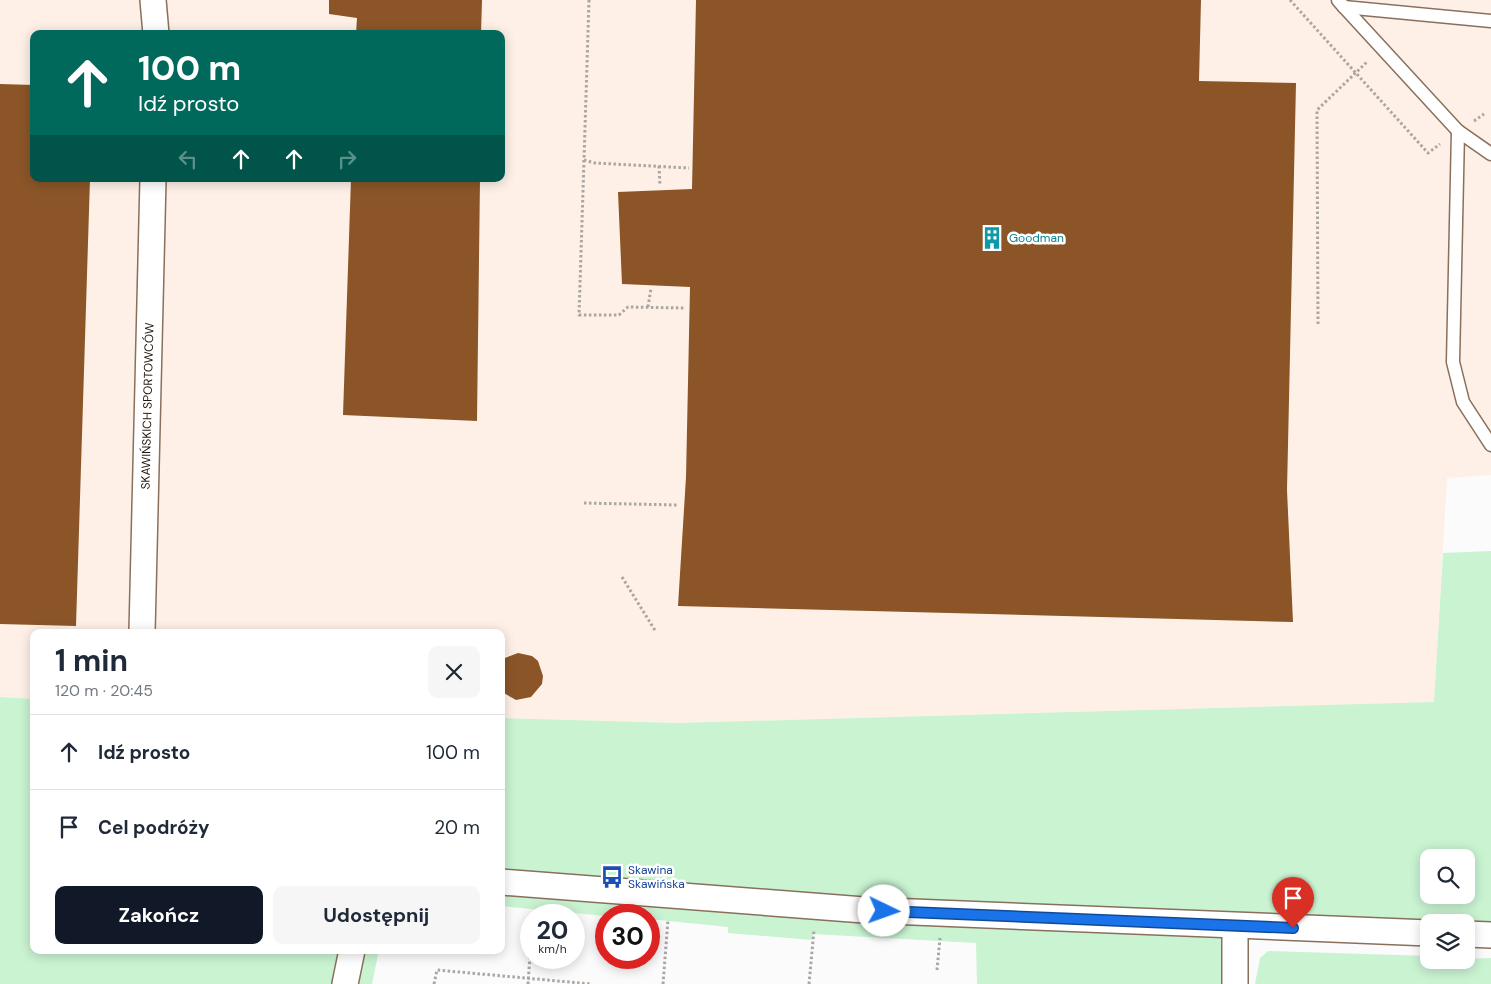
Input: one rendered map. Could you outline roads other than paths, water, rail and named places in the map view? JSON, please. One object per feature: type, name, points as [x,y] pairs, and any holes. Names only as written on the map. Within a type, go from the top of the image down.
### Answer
[{"type":"street","points":[[153,0],[156,30]]},
{"type":"street","name":"SKAWIŃSKICH SPORTOWCÓW","points":[[142,629],[153,182]]},
{"type":"street","points":[[505,882],[864,910],[1235,926],[1420,932]]},
{"type":"street","points":[[1235,926],[1235,984]]},
{"type":"street","points":[[1475,934],[1491,935]]},
{"type":"street","points":[[345,984],[351,954]]},
{"type":"lane","points":[[1341,4],[1491,21]]},
{"type":"lane","points":[[1341,4],[1458,131],[1491,154]]},
{"type":"lane","points":[[1458,131],[1453,362],[1463,402],[1491,445]]},
{"type":"place","name":"Goodman","points":[[992,238]]},
{"type":"place","name":"Skawina Skawińska","points":[[612,877]]}]
